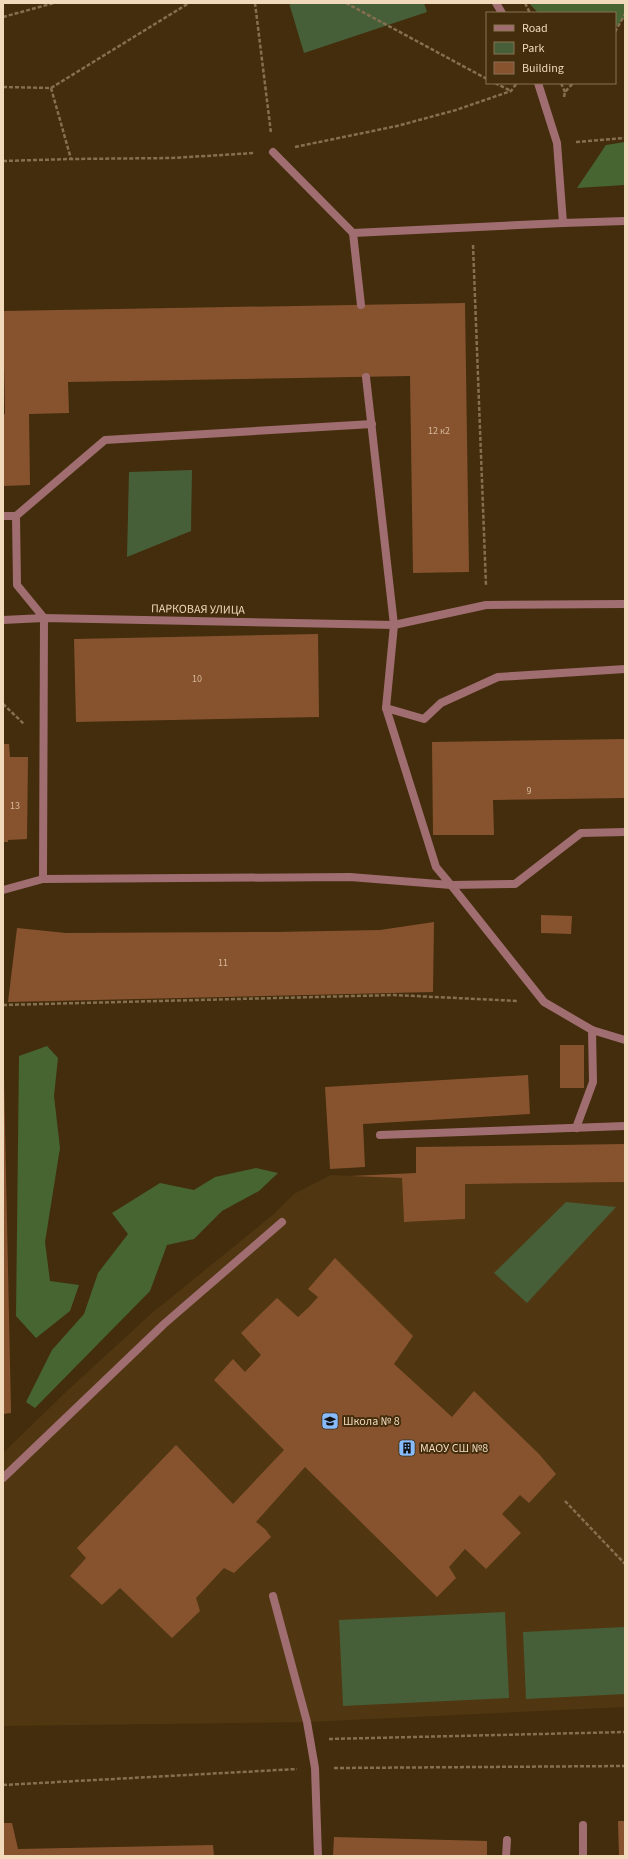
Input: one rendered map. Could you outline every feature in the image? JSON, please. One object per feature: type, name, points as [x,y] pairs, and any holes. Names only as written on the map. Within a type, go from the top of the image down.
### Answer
[{"type":"street","points":[[496,3],[501,12]]},
{"type":"street","points":[[538,84],[558,143],[563,223]]},
{"type":"street","points":[[273,152],[354,233],[361,305]]},
{"type":"street","points":[[354,233],[625,221]]},
{"type":"street","points":[[366,377],[394,625],[386,708],[436,867],[544,1002],[592,1030],[625,1040]]},
{"type":"street","points":[[3,516],[16,516],[105,440],[372,424]]},
{"type":"street","points":[[16,516],[16,585],[44,618],[43,880]]},
{"type":"street","name":"ПАРКОВАЯ УЛИЦА","points":[[3,620],[44,618],[394,625],[486,605],[625,604]]},
{"type":"street","points":[[386,708],[424,719],[442,703],[498,677],[625,669]]},
{"type":"street","points":[[3,890],[43,880],[350,877],[451,885],[516,884],[581,833],[625,832]]},
{"type":"street","points":[[576,1128],[592,1082],[592,1030]]},
{"type":"street","points":[[380,1135],[625,1126]]},
{"type":"street","points":[[3,1478],[164,1324],[282,1222]]},
{"type":"street","points":[[273,1596],[307,1722],[315,1768],[318,1856]]},
{"type":"street","points":[[583,1825],[583,1856]]},
{"type":"street","points":[[506,1856],[507,1840]]},
{"type":"path","points":[[3,17],[54,3]]},
{"type":"path","points":[[3,87],[51,88],[189,3]]},
{"type":"path","points":[[255,3],[273,152]]},
{"type":"path","points":[[346,3],[486,78]]},
{"type":"path","points":[[525,3],[530,12]]},
{"type":"path","points":[[616,30],[625,14]]},
{"type":"path","points":[[497,84],[511,91]]},
{"type":"path","points":[[3,161],[172,158],[273,152],[404,124],[456,110],[511,91],[516,84]]},
{"type":"path","points":[[560,84],[564,92],[564,99]]},
{"type":"path","points":[[564,92],[572,84]]},
{"type":"path","points":[[51,88],[71,159]]},
{"type":"path","points":[[558,143],[625,138]]},
{"type":"path","points":[[472,227],[486,605]]},
{"type":"path","points":[[3,1005],[394,996],[544,1002]]},
{"type":"path","points":[[565,1501],[625,1564]]},
{"type":"path","points":[[309,1740],[625,1732]]},
{"type":"shaded area","name":"Школа № 8","points":[[331,1175],[402,1178],[404,1222],[465,1219],[465,1184],[625,1182],[625,1707],[307,1722],[3,1726],[3,1453],[68,1390],[152,1313],[274,1214],[294,1194]]},
{"type":"green space","points":[[289,3],[424,3],[427,12],[304,53]]},
{"type":"green space","points":[[529,3],[625,3],[625,18],[616,26],[616,12],[537,12]]},
{"type":"green space","points":[[625,142],[625,185],[577,188],[606,145]]},
{"type":"green space","points":[[192,470],[191,531],[127,557],[129,472]]},
{"type":"green space","points":[[47,1046],[58,1058],[54,1096],[60,1148],[45,1242],[50,1281],[79,1285],[70,1311],[36,1338],[16,1316],[19,1056]]},
{"type":"green space","points":[[256,1168],[278,1173],[259,1191],[222,1211],[194,1239],[167,1245],[150,1291],[35,1408],[26,1402],[52,1350],[84,1314],[98,1273],[128,1234],[112,1213],[160,1183],[194,1190],[215,1177]]},
{"type":"green space","points":[[566,1202],[616,1207],[527,1303],[494,1273]]},
{"type":"green space","points":[[505,1612],[509,1698],[343,1706],[339,1620]]},
{"type":"green space","points":[[625,1627],[625,1694],[526,1699],[523,1632]]},
{"type":"building","points":[[465,303],[469,572],[413,573],[410,376],[68,382],[69,413],[29,414],[30,485],[3,486],[3,414],[5,414],[3,311]]},
{"type":"building","points":[[318,634],[319,717],[76,722],[74,639]]},
{"type":"building","points":[[625,739],[625,798],[493,800],[494,835],[433,835],[432,742]]},
{"type":"building","points":[[3,744],[9,744],[10,757],[28,757],[27,839],[8,840],[8,842],[3,842]]},
{"type":"building","points":[[541,915],[572,916],[571,934],[541,933]]},
{"type":"building","points":[[434,922],[433,992],[8,1002],[17,928],[66,933],[275,932],[380,930]]},
{"type":"building","points":[[560,1045],[584,1045],[584,1088],[560,1088]]},
{"type":"building","points":[[528,1075],[530,1114],[363,1124],[365,1167],[330,1169],[325,1087]]},
{"type":"building","points":[[3,1078],[11,1413],[3,1414]]},
{"type":"building","points":[[625,1144],[625,1182],[465,1184],[465,1219],[404,1222],[402,1178],[350,1176],[416,1173],[416,1147]]},
{"type":"building","name":"МАОУ СШ №8","points":[[335,1258],[413,1336],[394,1364],[452,1417],[474,1391],[539,1454],[556,1474],[529,1503],[520,1495],[502,1514],[521,1533],[486,1569],[465,1549],[449,1567],[456,1578],[437,1597],[305,1467],[256,1522],[265,1529],[271,1537],[234,1573],[224,1568],[196,1598],[200,1611],[172,1638],[120,1588],[102,1605],[70,1576],[86,1558],[77,1548],[176,1445],[233,1504],[284,1450],[214,1380],[233,1359],[245,1372],[261,1355],[241,1333],[277,1298],[298,1317],[318,1297],[308,1289]]},
{"type":"building","points":[[618,1821],[625,1821],[625,1856],[619,1856]]},
{"type":"building","points":[[3,1823],[12,1823],[18,1849],[213,1845],[214,1856],[3,1856]]},
{"type":"building","points":[[334,1837],[487,1841],[487,1856],[333,1856]]},
{"type":"place","name":"Школа № 8","points":[[330,1421]]},
{"type":"place","name":"МАОУ СШ №8","points":[[407,1448]]}]
